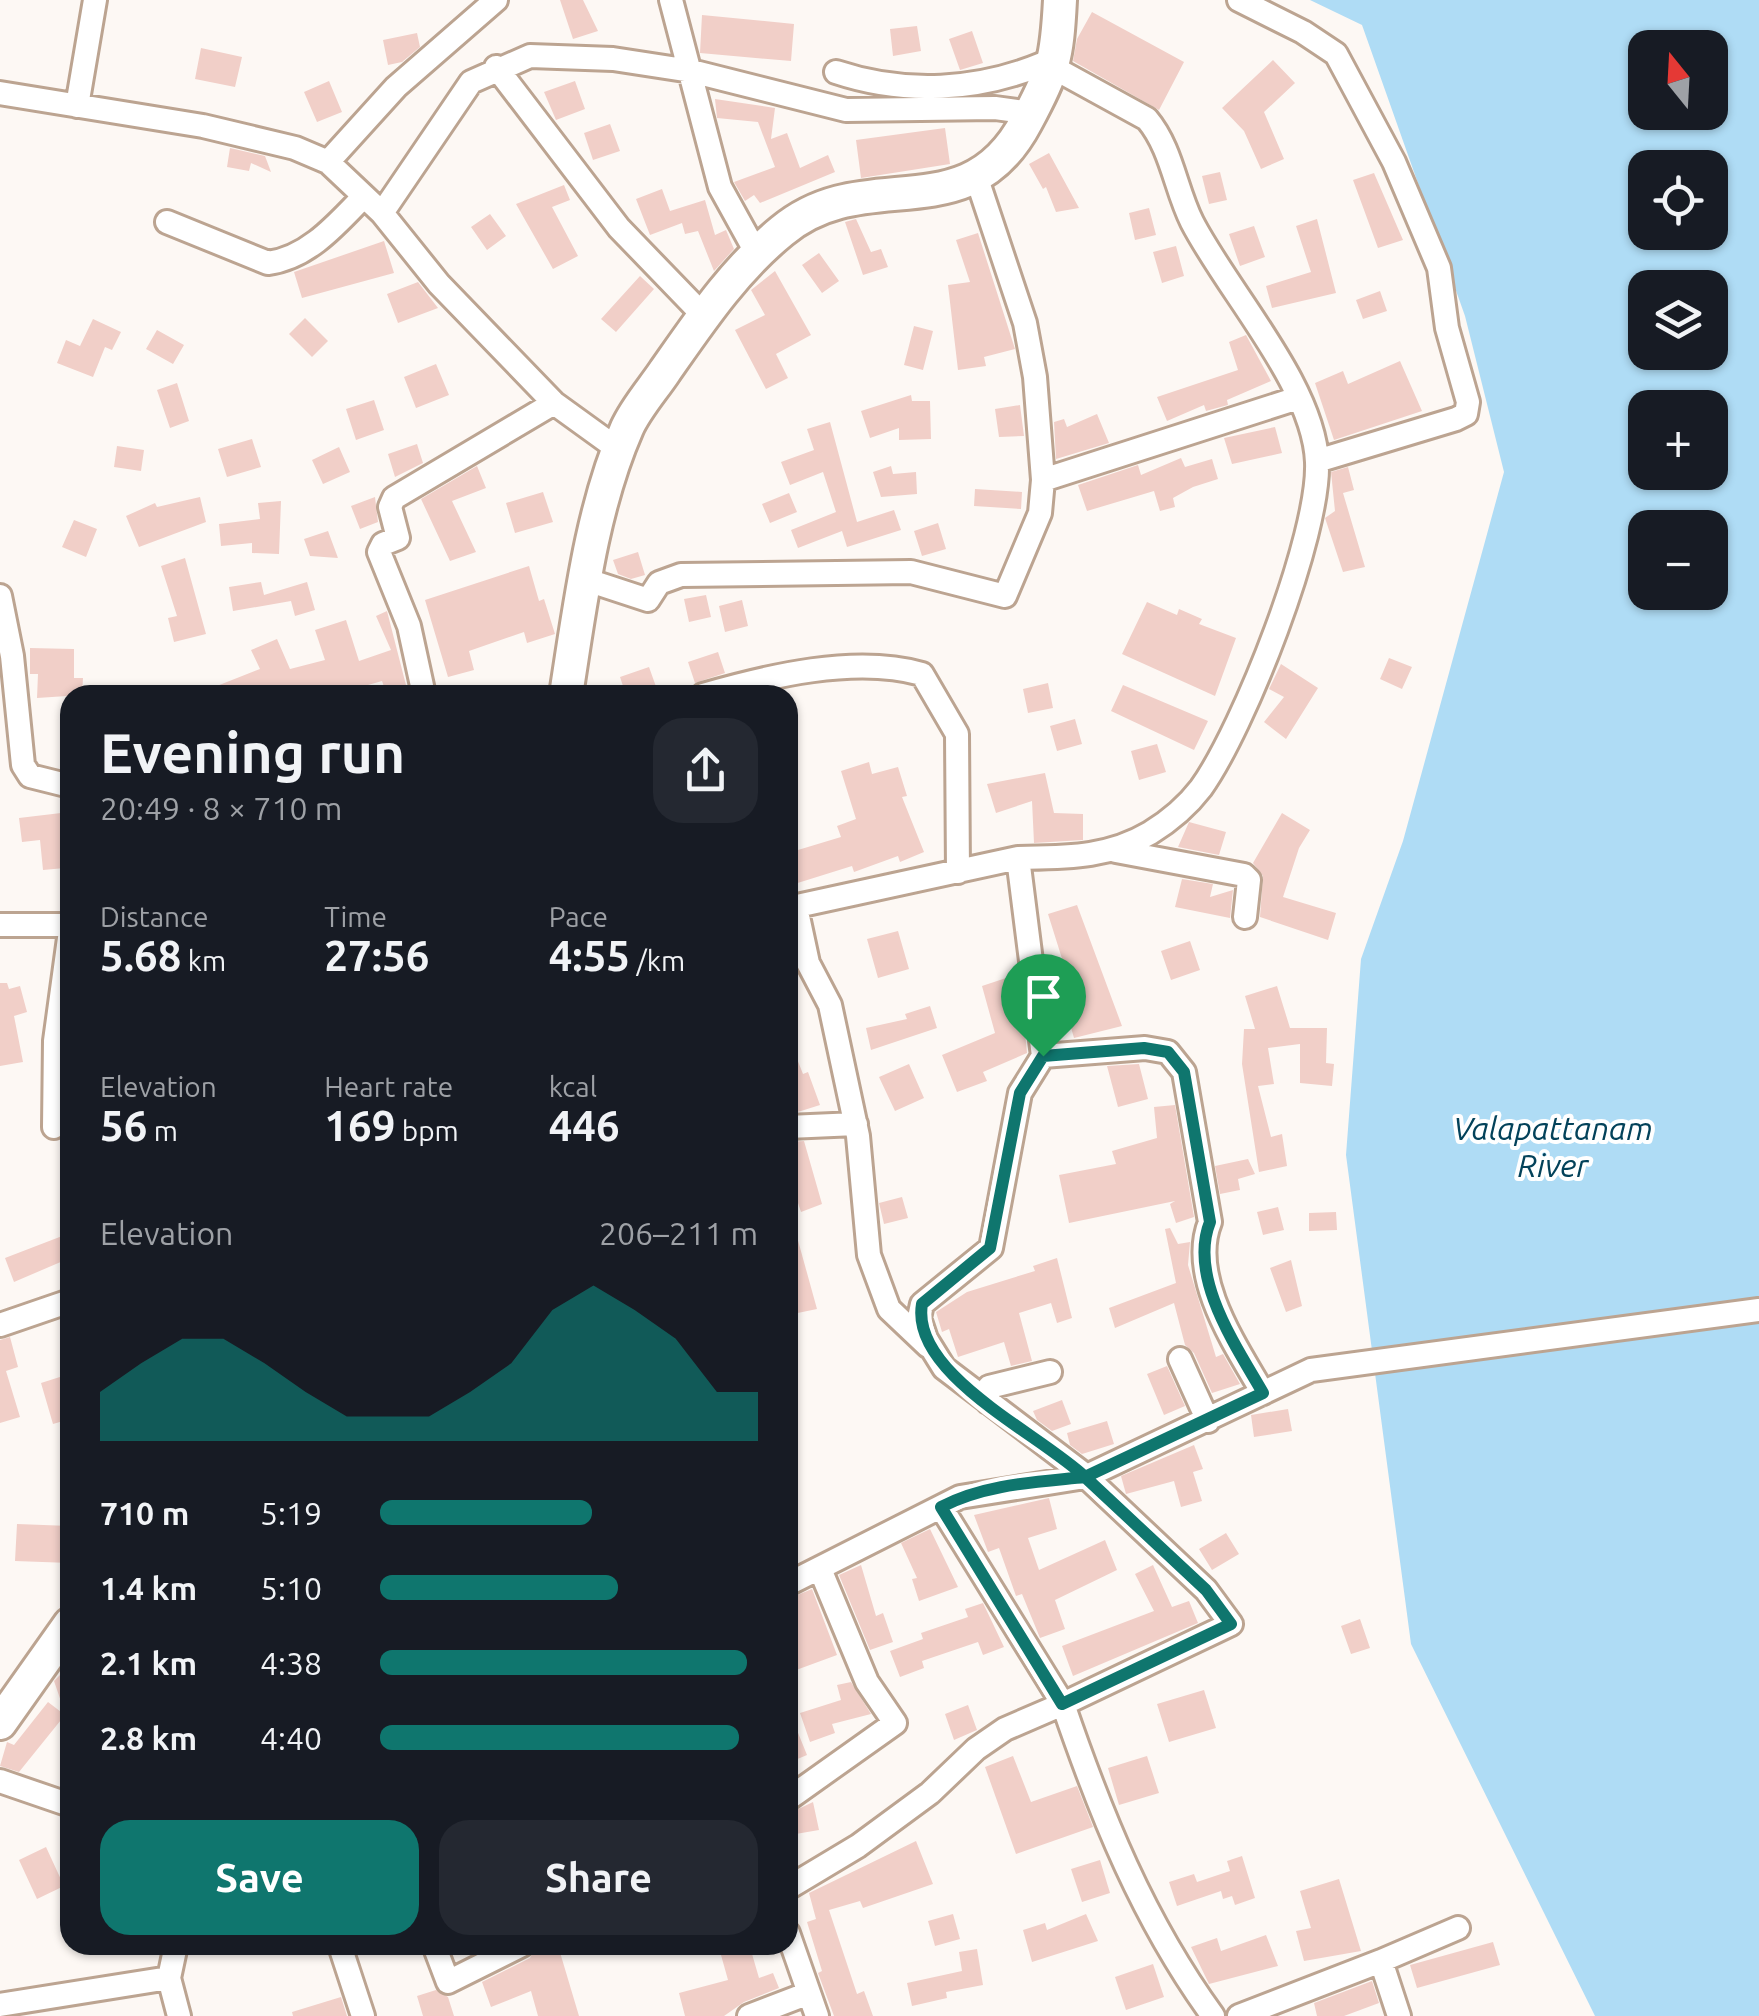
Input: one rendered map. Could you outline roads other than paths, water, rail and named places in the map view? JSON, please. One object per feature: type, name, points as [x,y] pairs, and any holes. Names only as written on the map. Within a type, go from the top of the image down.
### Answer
[{"type":"main road","points":[[568,685],[584,579],[619,450],[629,424],[704,316],[756,254],[810,211],[880,193],[954,187],[976,179],[1012,148],[1055,66],[1060,0]]},
{"type":"main road","points":[[0,1723],[60,1638]]},
{"type":"street","points":[[76,106],[95,0]]},
{"type":"street","points":[[328,162],[396,86],[496,0]]},
{"type":"street","points":[[670,0],[720,187],[756,254]]},
{"type":"street","points":[[1239,0],[1303,32],[1336,54],[1388,150],[1438,268],[1447,328],[1468,402],[1466,414],[1456,419],[1317,461]]},
{"type":"street","points":[[382,213],[470,82],[496,67],[530,56],[613,58],[691,71],[846,110],[995,108],[1031,113]]},
{"type":"street","points":[[798,906],[1018,858],[1090,856],[1116,850],[1152,832],[1181,809],[1199,791],[1226,746],[1283,610],[1310,524],[1317,461],[1298,398],[1280,360],[1212,260],[1186,211],[1158,132],[1147,119],[1045,63],[1019,74],[957,87],[916,88],[836,72]]},
{"type":"street","points":[[496,67],[619,228],[704,316]]},
{"type":"street","points":[[0,93],[203,126],[295,148],[328,162],[382,213],[439,284],[554,404],[619,450]]},
{"type":"street","points":[[584,579],[648,600],[658,582],[681,575],[911,572],[1005,596],[1040,513],[1043,480],[1035,377],[1024,323],[976,179]]},
{"type":"street","points":[[167,222],[268,264],[284,261],[304,250],[329,232],[364,196]]},
{"type":"street","points":[[1043,480],[1298,398]]},
{"type":"street","points":[[422,685],[409,626],[378,552],[383,544],[398,538],[390,506],[394,498],[554,404]]},
{"type":"street","points":[[0,596],[12,656],[23,765],[30,776],[60,784]]},
{"type":"street","points":[[737,685],[842,669],[898,666],[922,674],[957,734],[958,872]]},
{"type":"street","points":[[1116,850],[1244,876],[1249,880],[1245,916]]},
{"type":"street","points":[[798,1882],[858,1846],[930,1794],[976,1749],[1005,1729],[1231,1624],[1206,1590],[1085,1477],[944,1368],[919,1318],[922,1304],[990,1248],[1020,1093],[1043,1056],[1039,996],[1018,858]]},
{"type":"street","points":[[0,925],[60,928]]},
{"type":"street","points":[[798,928],[808,963],[830,1005],[856,1124],[864,1223],[881,1293],[889,1309],[932,1349]]},
{"type":"street","points":[[54,1127],[55,1041],[60,1003]]},
{"type":"street","points":[[1043,1056],[1144,1048],[1168,1052],[1184,1072],[1210,1222],[1202,1241],[1216,1306],[1263,1393]]},
{"type":"street","points":[[798,1127],[856,1124]]},
{"type":"street","points":[[0,1324],[60,1304]]},
{"type":"street","points":[[798,1579],[960,1497],[1000,1487],[1085,1477],[1311,1370],[1759,1310]]},
{"type":"street","points":[[1180,1359],[1208,1420]]},
{"type":"street","points":[[988,1402],[990,1387],[999,1381],[1050,1372]]},
{"type":"street","points":[[941,1507],[1062,1704],[1109,1834],[1152,1925],[1213,2016]]},
{"type":"street","points":[[798,1792],[895,1724],[850,1647],[820,1569]]},
{"type":"street","points":[[0,1781],[60,1801]]},
{"type":"street","points":[[1239,2016],[1458,1928]]},
{"type":"street","points":[[174,1955],[169,1978],[179,2016]]},
{"type":"street","points":[[343,1955],[363,2016]]},
{"type":"street","points":[[438,1955],[448,1982],[502,1955]]},
{"type":"street","points":[[796,1955],[817,2016]]},
{"type":"street","points":[[1381,1961],[1399,2016]]},
{"type":"street","points":[[0,2005],[169,1978]]},
{"type":"street","points":[[749,2016],[809,1993]]},
{"type":"water","name":"Valapattanam River","points":[[1310,0],[1759,0],[1759,2016],[1595,2016],[1411,1644],[1346,1155],[1361,959],[1403,841],[1504,472],[1465,316],[1362,25]]}]
